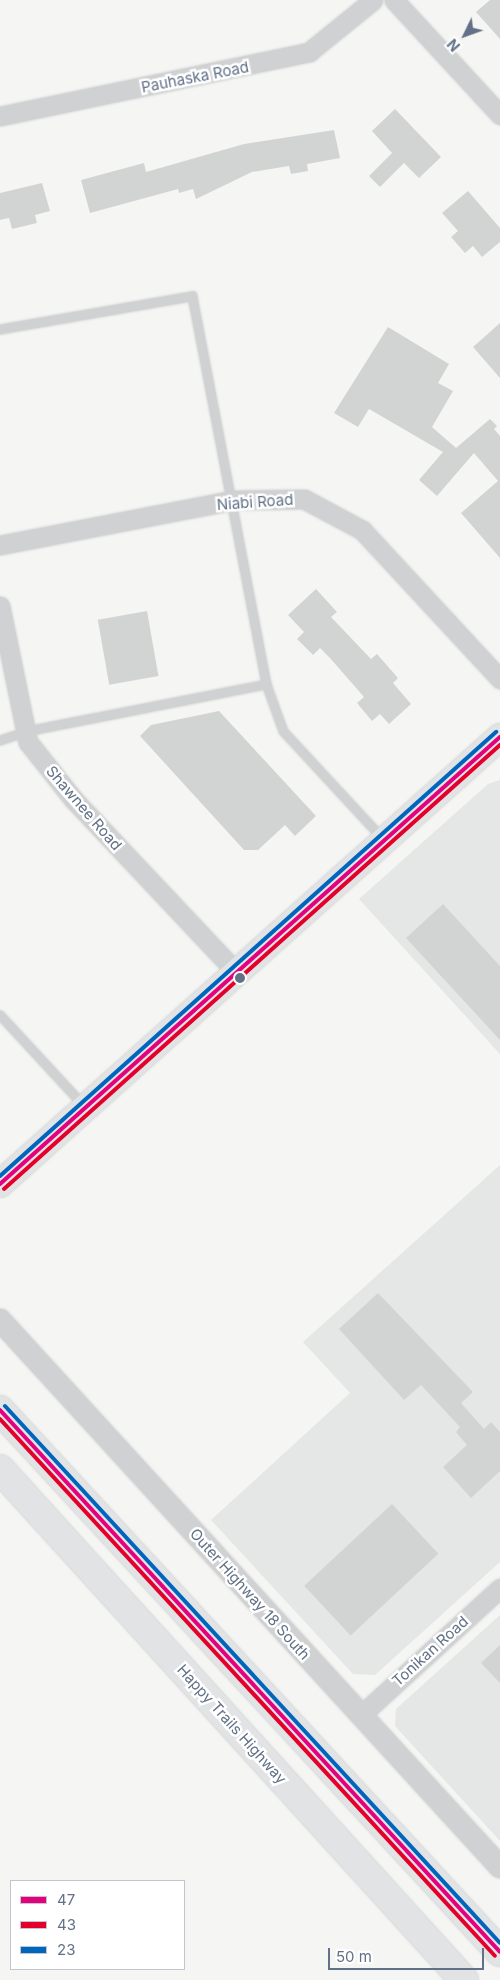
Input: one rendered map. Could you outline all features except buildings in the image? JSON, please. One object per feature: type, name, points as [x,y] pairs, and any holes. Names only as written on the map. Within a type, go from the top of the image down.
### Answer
[{"type":"main road","points":[[0,1184],[500,737]]},
{"type":"main road","points":[[0,1410],[500,1952]]},
{"type":"main road","name":"Happy Trails Highway","points":[[0,1469],[464,1980]]},
{"type":"street","name":"Pauhaska Road","points":[[0,116],[309,52],[373,0]]},
{"type":"street","points":[[394,0],[500,114]]},
{"type":"street","name":"Niabi Road","points":[[0,544],[233,500],[304,499],[362,530],[500,679]]},
{"type":"street","name":"Shawnee Road","points":[[0,606],[28,742],[74,800],[237,973]]},
{"type":"street","name":"Outer Highway 18 South","points":[[0,1320],[500,1867]]},
{"type":"street","name":"Tonikan Road","points":[[361,1715],[500,1588]]},
{"type":"lane","points":[[0,329],[192,296],[233,500],[266,684],[283,731],[384,840]]},
{"type":"lane","points":[[0,740],[26,731],[266,684]]},
{"type":"lane","points":[[0,1015],[86,1108]]},
{"type":"shaded area","points":[[500,780],[500,1054],[359,899],[488,784]]},
{"type":"shaded area","points":[[500,1165],[500,1562],[375,1675],[353,1674],[211,1520],[350,1393],[303,1342]]},
{"type":"shaded area","points":[[500,1615],[500,1841],[395,1726],[396,1709]]},
{"type":"transit line","name":"23","points":[[0,1176],[496,732]]},
{"type":"transit line","name":"47","points":[[0,1184],[500,737]]},
{"type":"transit line","name":"43","points":[[4,1189],[500,745]]},
{"type":"transit line","name":"23","points":[[5,1406],[500,1943]]},
{"type":"transit line","name":"47","points":[[0,1410],[500,1952]]},
{"type":"transit line","name":"43","points":[[0,1419],[495,1956]]}]
